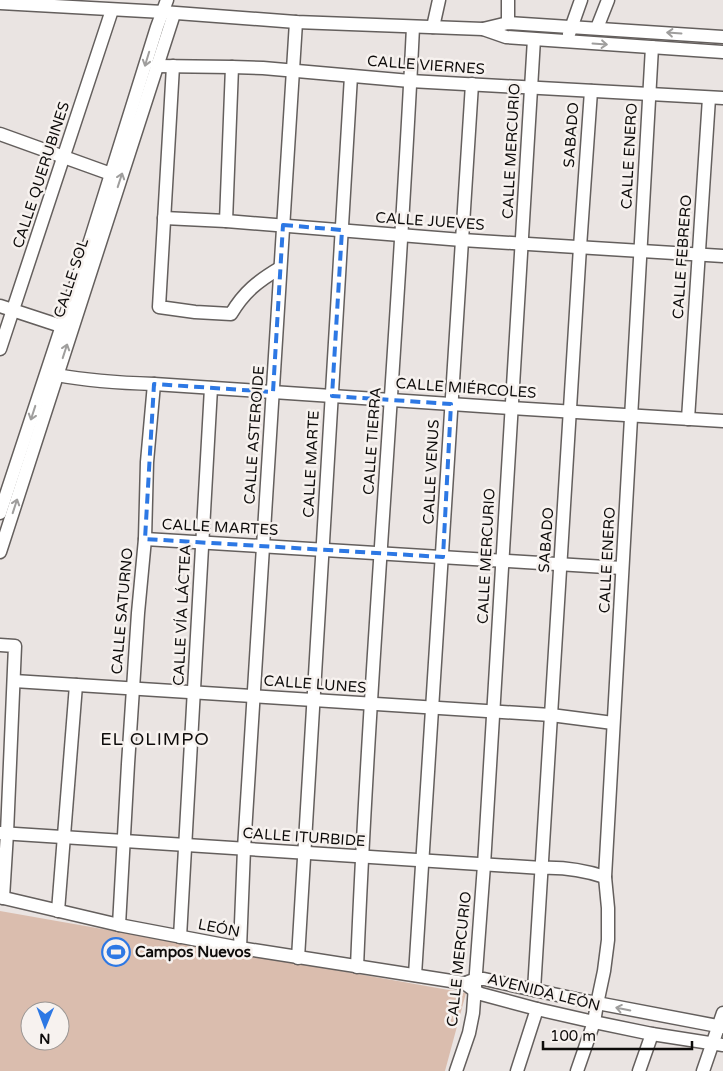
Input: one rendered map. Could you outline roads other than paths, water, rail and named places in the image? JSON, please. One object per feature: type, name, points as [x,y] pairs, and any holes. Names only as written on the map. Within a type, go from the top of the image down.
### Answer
[{"type":"street","name":"CALLE SOL","points":[[0,552],[10,483],[57,376],[156,66],[168,13],[167,0]]},
{"type":"street","points":[[433,27],[439,0]]},
{"type":"street","points":[[508,0],[508,23]]},
{"type":"street","points":[[567,42],[581,0]]},
{"type":"street","points":[[597,28],[608,0]]},
{"type":"street","points":[[0,4],[112,10],[137,6],[168,13],[296,22],[483,30],[506,37],[723,52]]},
{"type":"street","name":"CALLE QUERUBINES","points":[[0,349],[112,10]]},
{"type":"street","name":"CALLE SOL","points":[[0,513],[111,174],[168,13]]},
{"type":"street","name":"CALLE ASTEROIDE","points":[[240,948],[253,696],[296,22]]},
{"type":"street","points":[[483,30],[508,23],[723,37]]},
{"type":"street","name":"CALLE TIERRA","points":[[356,967],[361,857],[413,27]]},
{"type":"street","name":"CALLE MERCURIO","points":[[456,1071],[469,1033],[476,985],[534,39]]},
{"type":"street","name":"CALLE ENERO","points":[[577,1071],[594,1022],[608,940],[608,908],[604,877],[652,47]]},
{"type":"street","name":"CALLE VIERNES","points":[[156,66],[293,70],[410,81],[723,98]]},
{"type":"street","points":[[174,66],[159,307],[231,314],[247,291],[280,268]]},
{"type":"street","points":[[226,221],[232,67]]},
{"type":"street","name":"CALLE MARTE","points":[[298,958],[350,76]]},
{"type":"street","name":"CALLE VENUS","points":[[415,975],[472,84]]},
{"type":"street","name":"SABADO","points":[[534,990],[591,91]]},
{"type":"street","name":"CALLE FEBRERO","points":[[688,419],[709,98]]},
{"type":"street","points":[[1,136],[111,174]]},
{"type":"street","name":"CALLE JUEVES","points":[[164,218],[226,221],[462,240],[723,256]]},
{"type":"street","points":[[0,306],[61,326]]},
{"type":"street","name":"CALLE MIÉRCOLES","points":[[57,376],[96,381],[723,421]]},
{"type":"street","name":"CALLE SATURNO","points":[[119,925],[132,688],[154,384]]},
{"type":"street","name":"CALLE VÍA LÁCTEA","points":[[180,937],[212,388]]},
{"type":"street","name":"CALLE MARTES","points":[[144,539],[622,568]]},
{"type":"street","points":[[0,645],[15,646],[3,833],[1,898]]},
{"type":"street","name":"CALLE LUNES","points":[[14,681],[551,715],[613,724]]},
{"type":"street","points":[[58,911],[76,685]]},
{"type":"street","name":"CALLE ITURBIDE","points":[[3,833],[423,861],[574,869],[604,877]]},
{"type":"street","name":"LEÓN","points":[[1,898],[119,925],[240,948],[476,985]]},
{"type":"street","name":"AVENIDA LEÓN","points":[[476,985],[484,979],[597,1004],[721,1027]]},
{"type":"street","name":"AVENIDA LEÓN","points":[[476,985],[537,1009],[652,1034],[718,1044]]},
{"type":"street","points":[[517,1071],[537,1009]]},
{"type":"street","points":[[703,1071],[718,1044],[723,1013]]},
{"type":"street","points":[[640,1071],[652,1034]]},
{"type":"place","name":"Campos Nuevos","points":[[116,952]]},
{"type":"district","name":"EL OLIMPO","points":[[155,739]]}]
